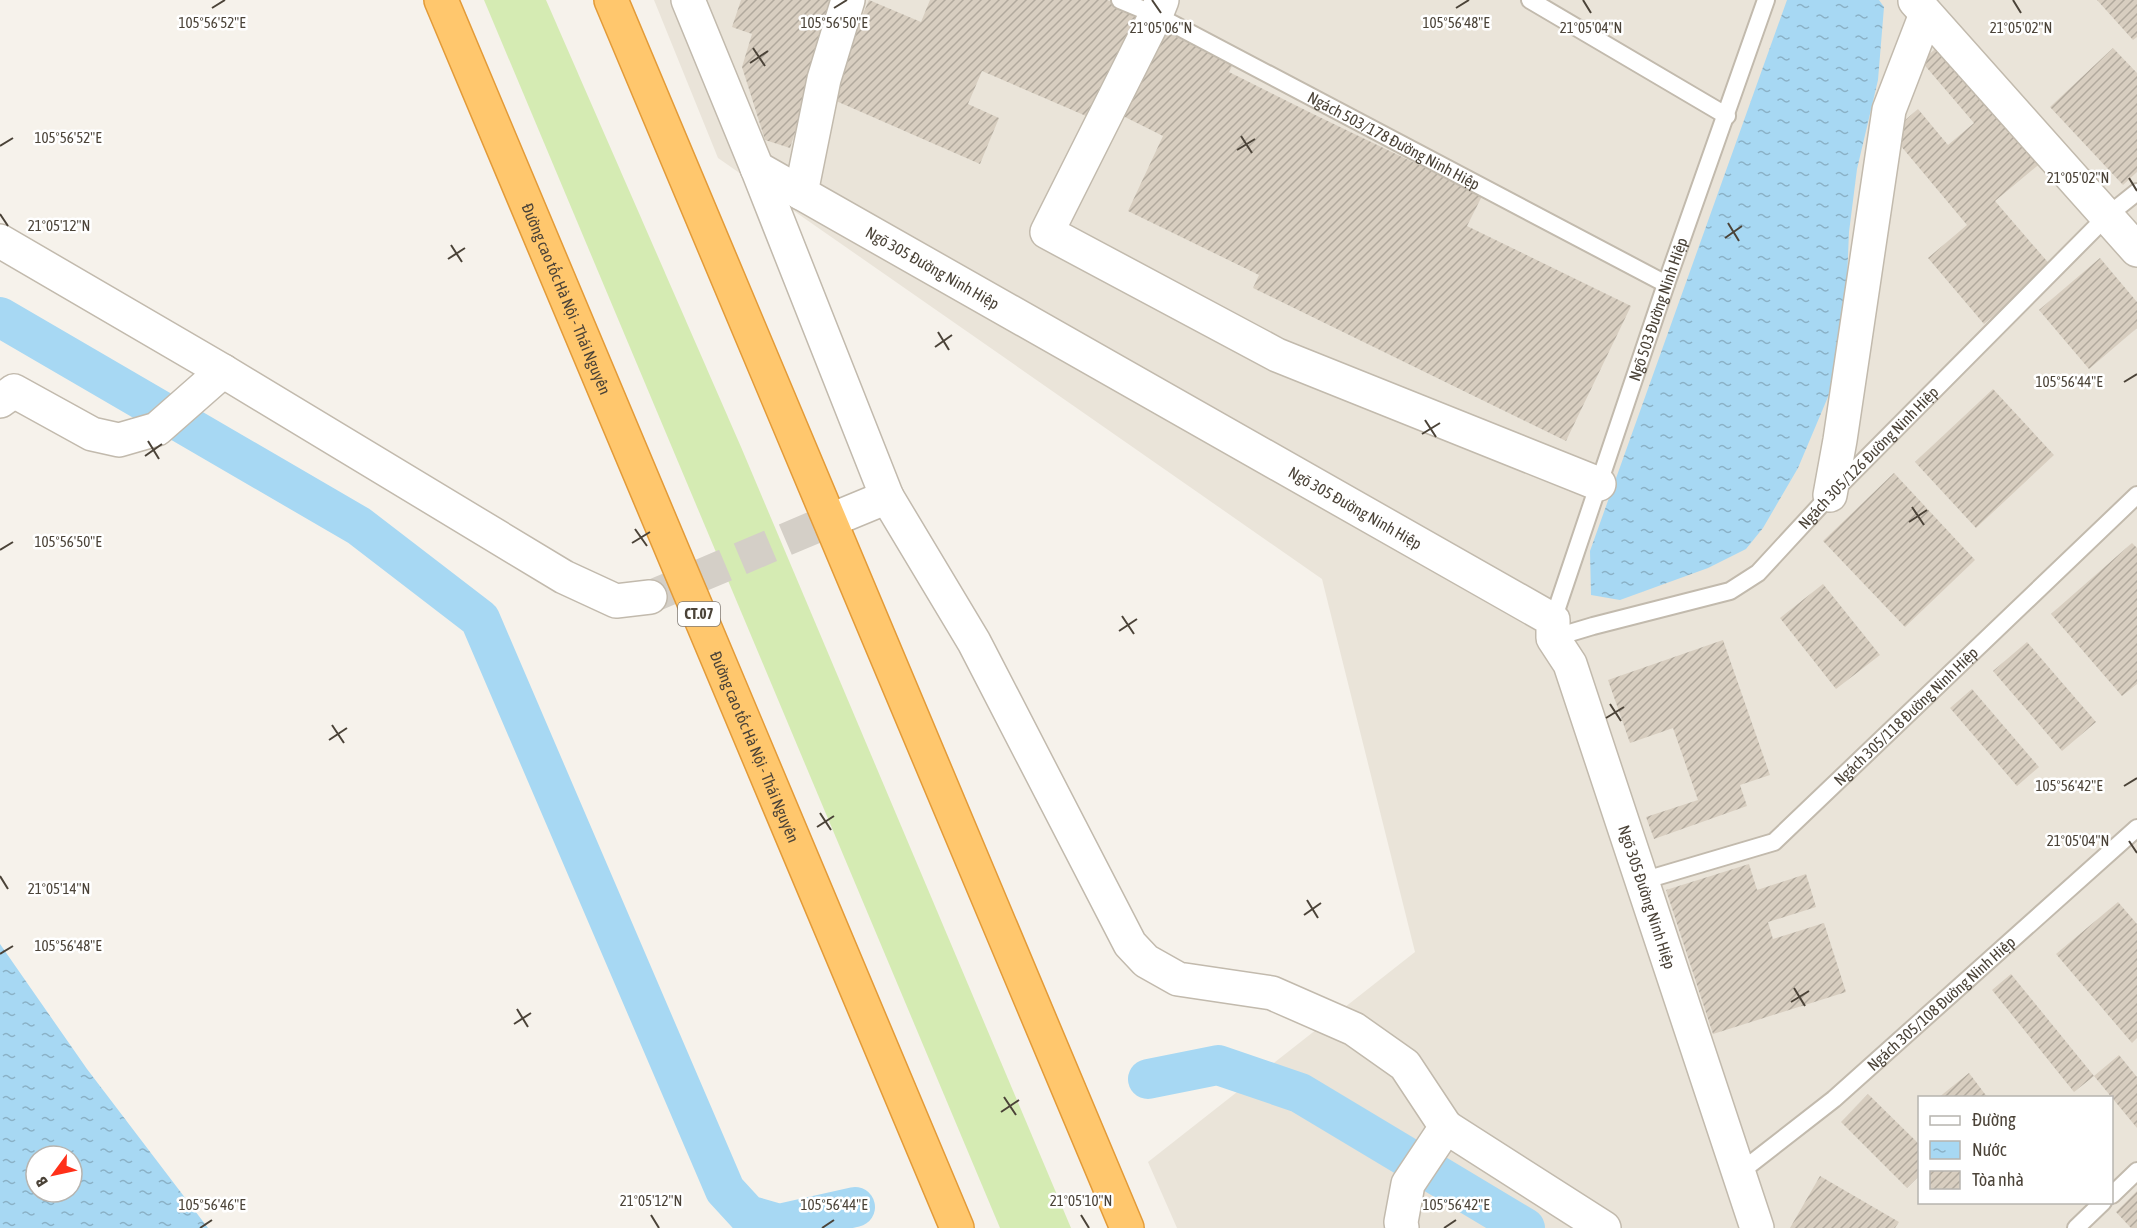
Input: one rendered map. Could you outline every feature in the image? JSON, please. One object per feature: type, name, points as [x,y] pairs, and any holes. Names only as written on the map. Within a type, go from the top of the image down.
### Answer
[{"type":"highway","name":"Đường cao tốc Hà Nội - Thái Nguyên","points":[[441,0],[957,1228]]},
{"type":"highway","points":[[611,0],[1127,1228]]},
{"type":"street","points":[[688,0],[887,497],[974,642],[1130,944],[1146,961],[1178,979],[1272,993],[1354,1029],[1405,1065],[1442,1135],[1604,1228]]},
{"type":"street","points":[[801,193],[824,79],[848,0]]},
{"type":"street","points":[[1920,7],[2137,250]]},
{"type":"street","points":[[1830,495],[1889,110],[1920,7]]},
{"type":"street","points":[[1159,8],[1047,232],[1277,355],[1599,484]]},
{"type":"street","name":"Ngõ 305 Đường Ninh Hiệp","points":[[757,168],[1553,629],[1570,664],[1757,1228]]},
{"type":"street","points":[[0,241],[223,370],[564,577],[615,601],[650,597]]},
{"type":"street","points":[[0,401],[14,391],[92,434],[119,440],[157,429],[223,370]]},
{"type":"street","points":[[841,516],[887,497]]},
{"type":"street","points":[[1398,1226],[1408,1184],[1442,1135]]},
{"type":"lane","name":"Ngách 503/178 Đường Ninh Hiệp","points":[[1120,0],[1159,8],[1666,284]]},
{"type":"lane","points":[[1530,0],[1726,116]]},
{"type":"lane","name":"Ngõ 503 Đường Ninh Hiệp","points":[[1553,629],[1666,284],[1766,0]]},
{"type":"lane","name":"Ngách 305/126 Đường Ninh Hiệp","points":[[1553,629],[1593,626],[1730,591],[1758,573],[1830,495],[2107,216],[2137,192]]},
{"type":"lane","name":"Ngách 305/118 Đường Ninh Hiệp","points":[[1642,881],[1774,842],[2137,495]]},
{"type":"lane","name":"Ngách 305/108 Đường Ninh Hiệp","points":[[1739,1173],[1834,1099],[2137,828]]},
{"type":"lane","points":[[2113,1194],[2137,1171]]},
{"type":"lane","points":[[2076,1228],[2102,1204]]},
{"type":"shaded area","points":[[654,0],[2137,0],[2137,1228],[1177,1228],[1148,1162],[1415,952],[1322,579],[718,158]]},
{"type":"green space","points":[[484,0],[546,0],[741,447],[1071,1228],[1000,1228]]},
{"type":"water","points":[[1787,0],[1879,0],[1884,7],[1878,80],[1857,169],[1849,232],[1846,305],[1833,385],[1798,468],[1763,528],[1746,549],[1708,568],[1620,600],[1591,595],[1590,551]]},
{"type":"water","points":[[0,944],[87,1069],[208,1228],[0,1228]]},
{"type":"building","points":[[741,0],[838,0],[790,148],[765,140],[742,67],[752,34],[732,27]]},
{"type":"building","points":[[869,0],[921,22],[930,0],[1107,0],[1138,13],[1093,119],[982,71],[968,104],[999,118],[980,164],[827,97]]},
{"type":"building","points":[[2097,0],[2137,0],[2137,37],[2133,40]]},
{"type":"building","points":[[1158,28],[1233,64],[1229,72],[1309,112],[1456,183],[1460,175],[1486,188],[1467,226],[1631,306],[1566,441],[1253,288],[1259,275],[1128,211],[1163,136],[1117,113]]},
{"type":"building","points":[[1947,39],[2048,157],[1995,201],[2052,267],[1984,324],[1928,258],[1967,225],[1890,133],[1918,109],[1948,145],[1974,123],[1921,61]]},
{"type":"building","points":[[2113,48],[2137,73],[2137,172],[2123,185],[2050,107]]},
{"type":"building","points":[[2100,258],[2137,302],[2137,328],[2089,369],[2039,310]]},
{"type":"building","points":[[1993,389],[2054,455],[1976,528],[1915,462]]},
{"type":"building","points":[[1894,473],[1975,560],[1905,627],[1823,541]]},
{"type":"building","points":[[2132,543],[2137,548],[2137,684],[2122,696],[2051,614]]},
{"type":"building","points":[[1823,584],[1880,655],[1836,689],[1780,618]]},
{"type":"building","points":[[1723,640],[1770,775],[1740,785],[1747,806],[1654,839],[1646,817],[1698,800],[1673,728],[1630,743],[1608,680]]},
{"type":"building","points":[[2027,642],[2096,722],[2062,751],[1993,671]]},
{"type":"building","points":[[1972,689],[2039,767],[2017,786],[1950,708]]},
{"type":"building","points":[[1749,864],[1757,890],[1806,874],[1816,907],[1768,922],[1773,939],[1824,923],[1846,992],[1713,1034],[1666,890]]},
{"type":"building","points":[[2118,902],[2137,924],[2137,1038],[2132,1043],[2056,954]]},
{"type":"building","points":[[2011,974],[2094,1076],[2074,1092],[1992,990]]},
{"type":"building","points":[[2119,1055],[2137,1077],[2137,1128],[2113,1096],[2094,1076]]},
{"type":"building","points":[[1969,1073],[1986,1096],[1940,1096]]},
{"type":"building","points":[[1868,1094],[1918,1143],[1918,1177],[1907,1188],[1841,1122]]},
{"type":"building","points":[[1820,1176],[1899,1222],[1895,1228],[1790,1228]]},
{"type":"building","points":[[2137,1191],[2137,1228],[2131,1228],[2116,1212]]},
{"type":"waterway","points":[[0,317],[359,526],[480,619],[725,1190],[748,1215],[779,1224],[855,1207]]},
{"type":"waterway","points":[[1148,1079],[1218,1065],[1300,1093],[1525,1228]]},
{"type":"tunnel","points":[[650,597],[841,516]]}]
